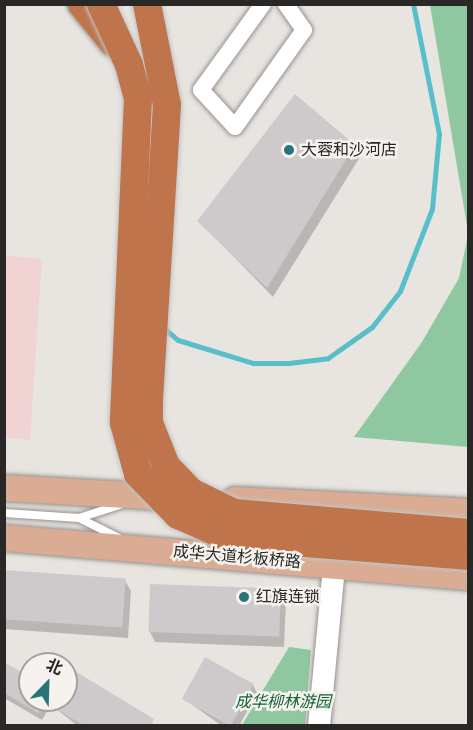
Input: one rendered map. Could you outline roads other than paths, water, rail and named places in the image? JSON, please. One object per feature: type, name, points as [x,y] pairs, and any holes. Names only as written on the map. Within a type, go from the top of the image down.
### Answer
[{"type":"highway","points":[[82,4],[129,65]]},
{"type":"highway","points":[[101,4],[129,65],[139,135],[124,423],[132,462],[148,488],[178,515],[228,537],[468,556]]},
{"type":"highway","points":[[131,4],[160,59]]},
{"type":"highway","points":[[147,4],[160,59],[167,105],[149,402],[149,423],[166,466],[191,492],[234,513],[468,533]]},
{"type":"main road","points":[[4,488],[139,497],[468,512]]},
{"type":"main road","name":"成华大道杉板桥路","points":[[4,538],[468,577]]},
{"type":"street","points":[[263,4],[201,90],[235,127],[304,30],[286,4]]},
{"type":"street","points":[[318,726],[334,566]]},
{"type":"lane","points":[[80,518],[139,497]]},
{"type":"lane","points":[[4,513],[80,518],[139,548]]},
{"type":"waterway","points":[[164,328],[178,340],[253,363],[289,363],[328,358],[372,327],[400,291],[432,209],[439,134],[413,4]]},
{"type":"place","name":"大蓉和沙河店","points":[[289,150]]},
{"type":"place","name":"红旗连锁","points":[[244,597]]},
{"type":"park label","name":"成华柳林游园","points":[[283,702]]}]
